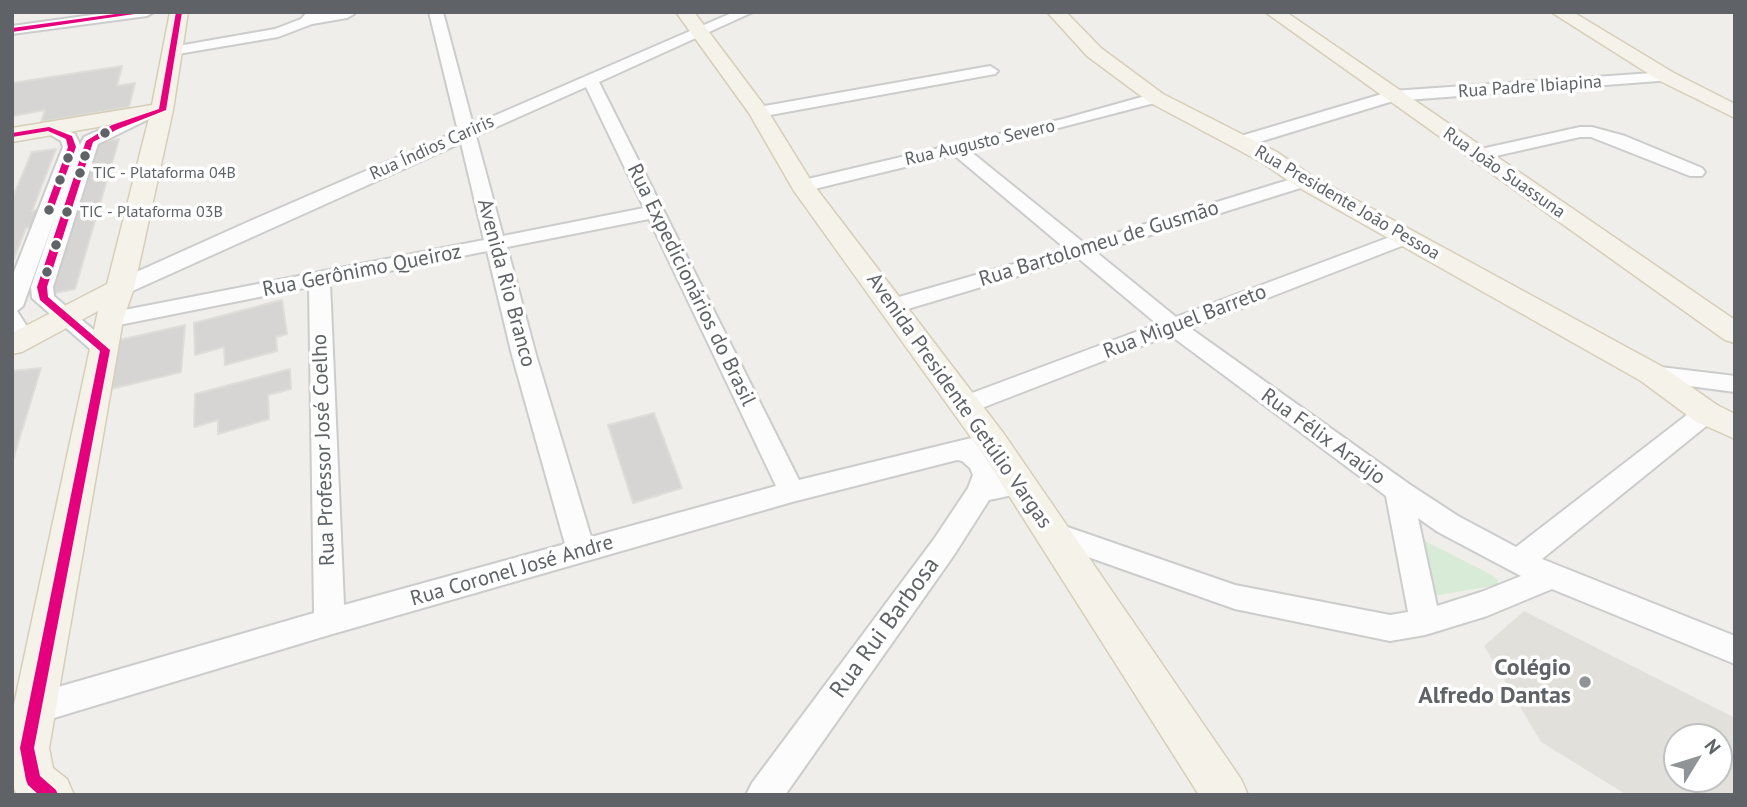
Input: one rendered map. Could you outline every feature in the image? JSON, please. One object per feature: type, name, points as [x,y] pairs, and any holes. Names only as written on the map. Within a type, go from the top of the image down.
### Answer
[{"type":"main road","points":[[51,795],[33,780],[27,748],[107,335],[120,288],[179,12]]},
{"type":"main road","name":"Rua Presidente João Pessoa","points":[[1056,12],[1094,52],[1156,98],[1240,142],[1405,239],[1652,374],[1706,413],[1735,428]]},
{"type":"main road","name":"Rua João Suassuna","points":[[1273,12],[1735,334]]},
{"type":"main road","points":[[1560,12],[1667,76],[1735,112]]},
{"type":"main road","name":"Avenida Presidente Getúlio Vargas","points":[[693,22],[758,112],[802,186],[992,442],[1226,795]]},
{"type":"main road","points":[[12,135],[156,111]]},
{"type":"main road","points":[[13,331],[65,317],[120,288]]},
{"type":"street","points":[[12,30],[147,12]]},
{"type":"street","name":"Avenida Rio Branco","points":[[436,12],[496,244],[581,552]]},
{"type":"street","name":"Rua Índios Cariris","points":[[120,288],[590,79],[693,22],[746,12]]},
{"type":"street","points":[[172,51],[278,33],[311,16],[347,14]]},
{"type":"street","points":[[758,112],[990,71]]},
{"type":"street","name":"Rua Padre Ibiapina","points":[[1240,142],[1392,96],[1667,76]]},
{"type":"street","name":"Rua Expedicionários do Brasil","points":[[590,79],[792,492]]},
{"type":"street","name":"Rua Augusto Severo","points":[[802,186],[1156,98]]},
{"type":"street","points":[[107,335],[65,317],[43,298],[42,287],[90,141],[156,111]]},
{"type":"street","points":[[12,306],[72,147],[69,138],[49,129]]},
{"type":"street","points":[[1478,155],[1580,132],[1592,132],[1619,139],[1696,172]]},
{"type":"street","name":"Rua Félix Araújo","points":[[957,149],[1174,327],[1448,524],[1518,562],[1735,650]]},
{"type":"street","name":"Rua Bartolomeu de Gusmão","points":[[893,306],[1304,181]]},
{"type":"street","name":"Rua Gerônimo Queiroz","points":[[107,335],[319,279],[655,212]]},
{"type":"street","name":"Rua Miguel Barreto","points":[[965,405],[1405,239]]},
{"type":"street","name":"Rua Professor José Coelho","points":[[319,279],[328,622]]},
{"type":"street","name":"Rua Presidente João Pessoa","points":[[1652,374],[1735,384]]},
{"type":"street","points":[[1518,562],[1706,413]]},
{"type":"street","name":"Rua Coronel José Andre","points":[[34,709],[328,622],[792,492],[992,442]]},
{"type":"street","points":[[953,450],[970,454],[981,463],[986,475],[980,491],[1018,485]]},
{"type":"street","name":"Rua Rui Barbosa","points":[[764,795],[943,547],[980,491]]},
{"type":"street","points":[[1399,491],[1424,622]]},
{"type":"street","points":[[1052,533],[1235,597],[1390,628],[1424,622],[1487,603],[1552,576]]},
{"type":"shaded area","name":"Colégio Alfredo Dantas","points":[[1524,611],[1735,718],[1735,795],[1627,795],[1541,742],[1484,646]]},
{"type":"green space","points":[[1419,538],[1492,575],[1498,580],[1498,585],[1439,595],[1432,593]]},
{"type":"building","points":[[122,66],[117,86],[135,83],[129,107],[41,122],[45,110],[12,116],[12,83]]},
{"type":"building","points":[[119,139],[75,289],[45,295],[70,220],[26,228],[12,264],[12,199],[32,152],[56,149],[32,211],[74,203],[98,142]]},
{"type":"building","points":[[282,300],[287,334],[276,337],[277,351],[225,365],[224,347],[195,355],[194,323]]},
{"type":"building","points":[[185,325],[181,372],[107,390],[115,341]]},
{"type":"building","points":[[41,368],[13,460],[12,460],[12,371]]},
{"type":"building","points":[[290,369],[291,389],[268,395],[269,419],[218,434],[218,420],[194,427],[195,394]]},
{"type":"building","points":[[654,413],[682,488],[633,503],[608,425]]},
{"type":"transit line","points":[[12,30],[145,12]]},
{"type":"transit line","points":[[51,795],[33,780],[27,748],[105,350],[43,298],[42,287],[90,141],[115,127],[162,110],[179,12]]},
{"type":"transit line","points":[[12,135],[49,129],[69,138],[72,147],[49,210]]},
{"type":"place","name":"TIC - Plataforma 04B","points":[[80,173]]},
{"type":"place","name":"TIC - Plataforma 03B","points":[[67,212]]},
{"type":"place","name":"Colégio Alfredo Dantas","points":[[1585,682]]}]
